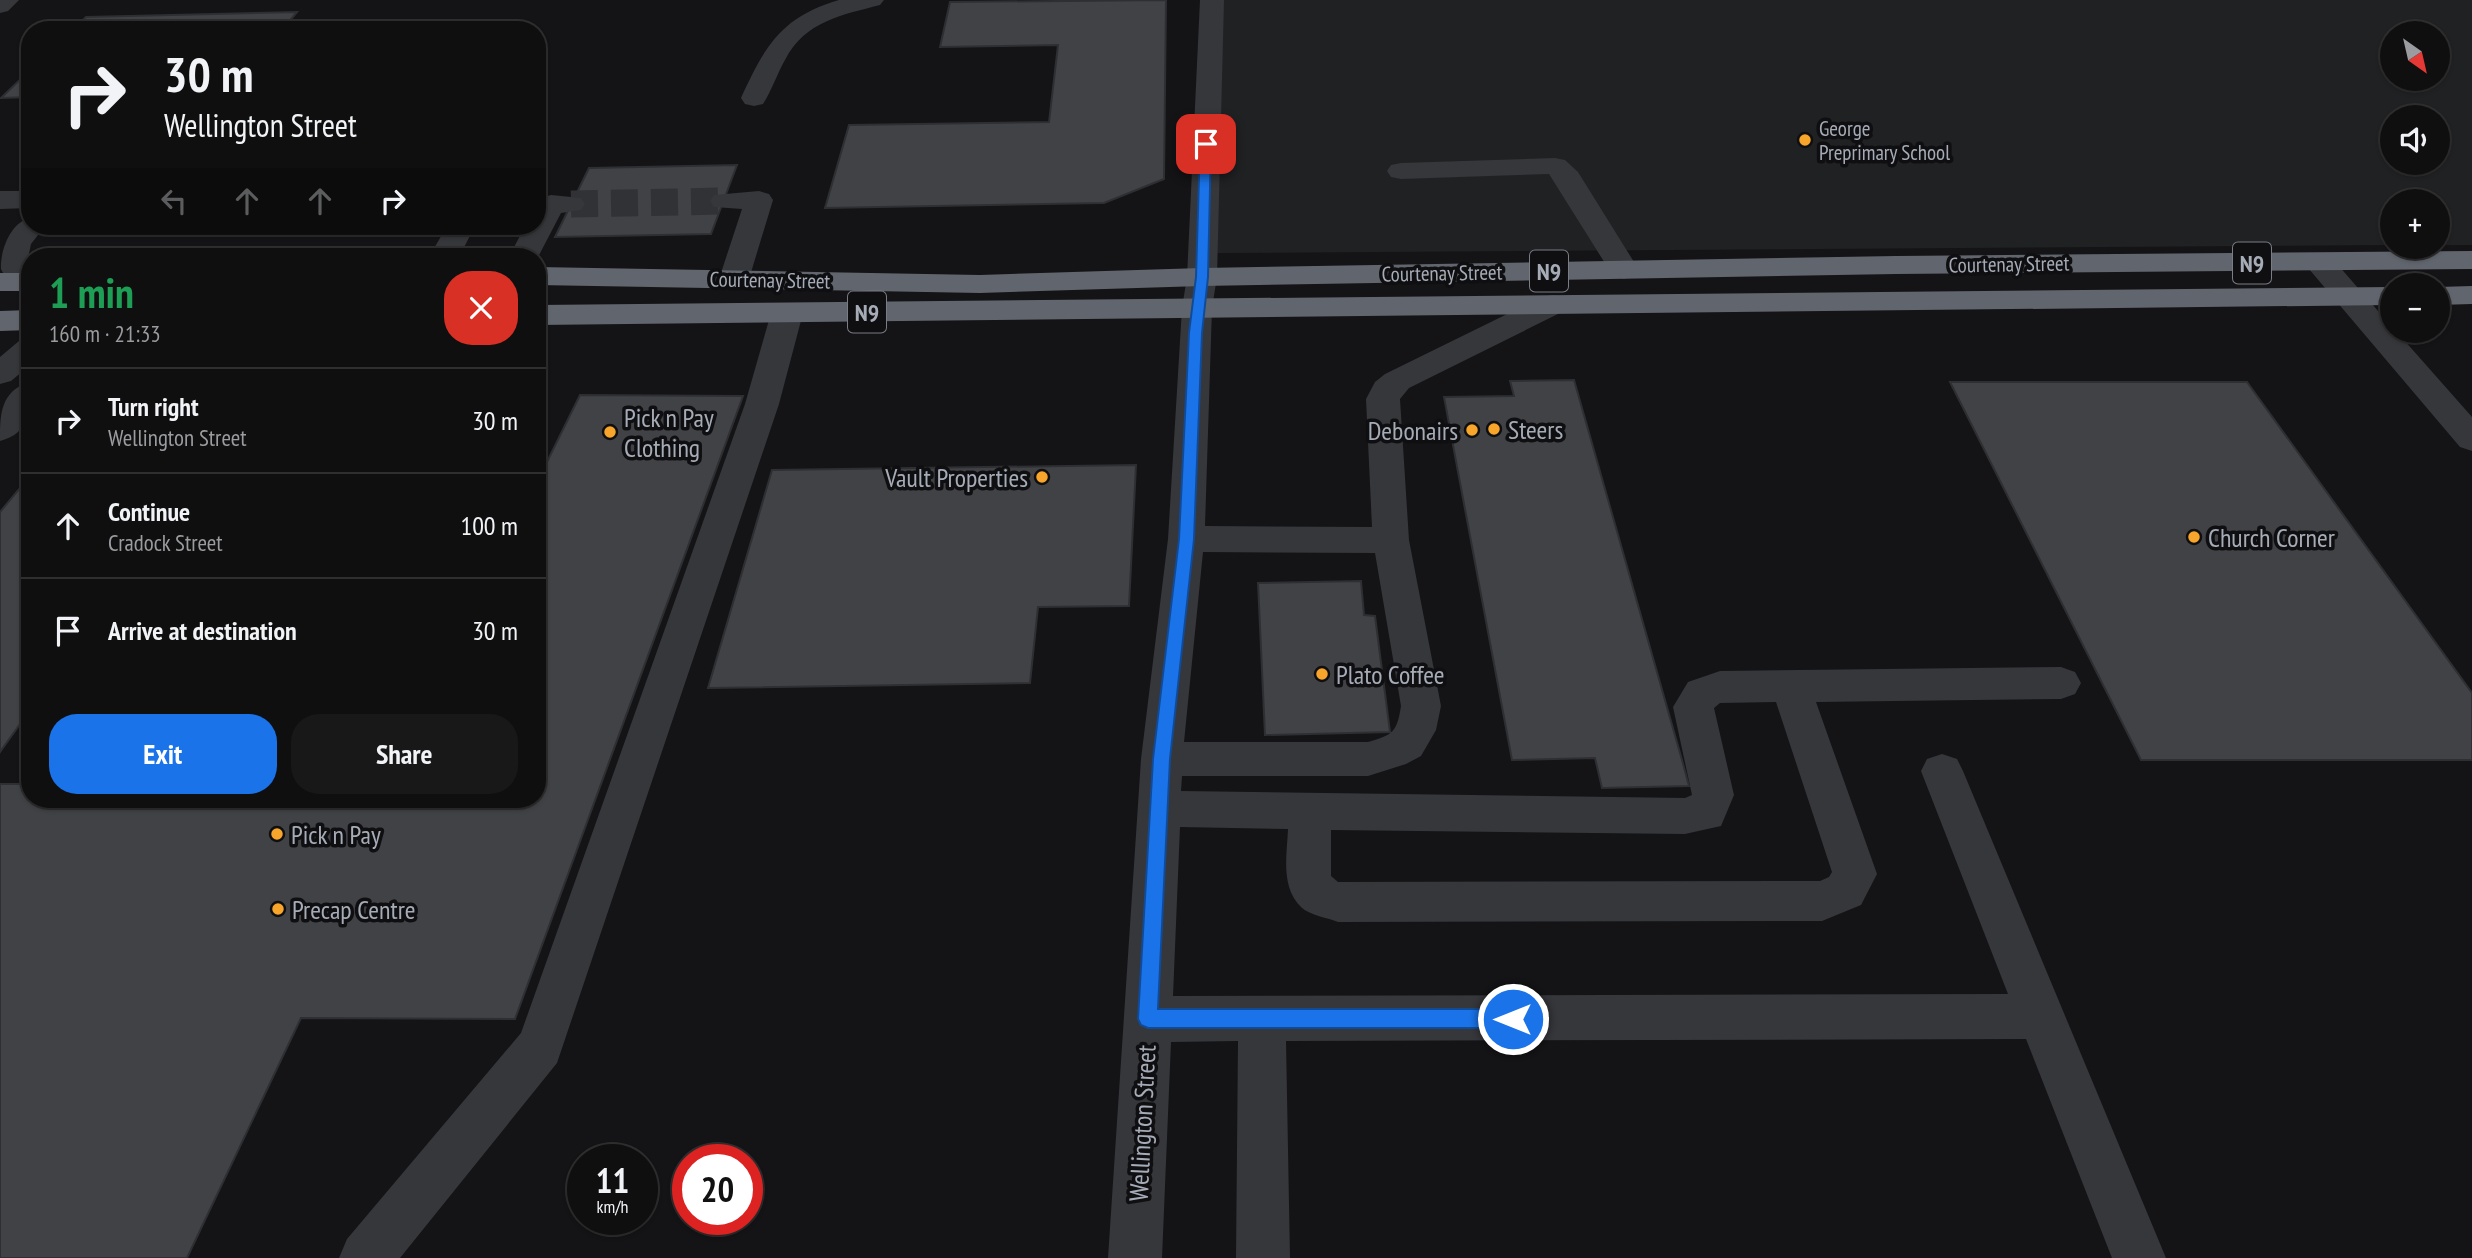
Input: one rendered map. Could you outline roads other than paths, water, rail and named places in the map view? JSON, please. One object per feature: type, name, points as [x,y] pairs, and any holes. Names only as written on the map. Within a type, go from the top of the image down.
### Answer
[{"type":"highway","name":"Courtenay Street","points":[[546,315],[787,313],[1624,270],[2472,260]]},
{"type":"highway","name":"Courtenay Street","points":[[546,276],[980,284],[1553,304],[2380,296]]},
{"type":"highway","points":[[2450,296],[2472,295]]},
{"type":"highway","points":[[0,321],[21,320]]},
{"type":"street","points":[[0,6],[7,0]]},
{"type":"street","points":[[754,98],[771,60],[786,36],[811,17],[843,5],[872,0]]},
{"type":"street","name":"Wellington Street","points":[[1135,1258],[1162,759],[1186,539],[1212,0]]},
{"type":"street","points":[[1401,171],[1555,166],[1564,172],[1624,270]]},
{"type":"street","points":[[0,200],[21,199]]},
{"type":"street","points":[[724,201],[759,200],[734,279]]},
{"type":"street","points":[[546,214],[551,204],[571,204]]},
{"type":"street","points":[[18,282],[12,263],[17,243],[23,235]]},
{"type":"street","points":[[2320,263],[2472,439]]},
{"type":"street","points":[[1162,759],[1368,759],[1397,751],[1409,744],[1418,730],[1421,706],[1391,540],[1383,399],[1387,390],[1397,381],[1553,304]]},
{"type":"street","points":[[366,1258],[540,1047],[762,404],[787,313]]},
{"type":"street","points":[[0,374],[21,356]]},
{"type":"street","points":[[0,430],[21,404]]},
{"type":"street","points":[[1186,539],[1391,540]]},
{"type":"street","points":[[1159,809],[1685,816],[1706,813],[1713,796],[1693,707],[1702,694],[1720,687],[2061,683]]},
{"type":"street","points":[[1310,810],[1309,882],[1320,895],[1338,902],[1822,901],[1845,891],[1854,874],[1791,686]]},
{"type":"street","points":[[1942,771],[2139,1258]]},
{"type":"street","points":[[1148,1019],[2041,1016]]},
{"type":"street","points":[[1262,1020],[1263,1258]]},
{"type":"tunnel","points":[[571,204],[724,201]]},
{"type":"place","name":"George Preprimary School","points":[[1805,140]]},
{"type":"place","name":"Steers","points":[[1494,429]]},
{"type":"place","name":"Debonairs","points":[[1472,430]]},
{"type":"place","name":"Pick n Pay Clothing","points":[[610,432]]},
{"type":"place","name":"Vault Properties","points":[[1042,477]]},
{"type":"place","name":"Church Corner","points":[[2194,537]]},
{"type":"place","name":"Plato Coffee","points":[[1322,674]]},
{"type":"place","name":"Pick n Pay","points":[[277,834]]},
{"type":"place","name":"Precap Centre","points":[[278,909]]}]
